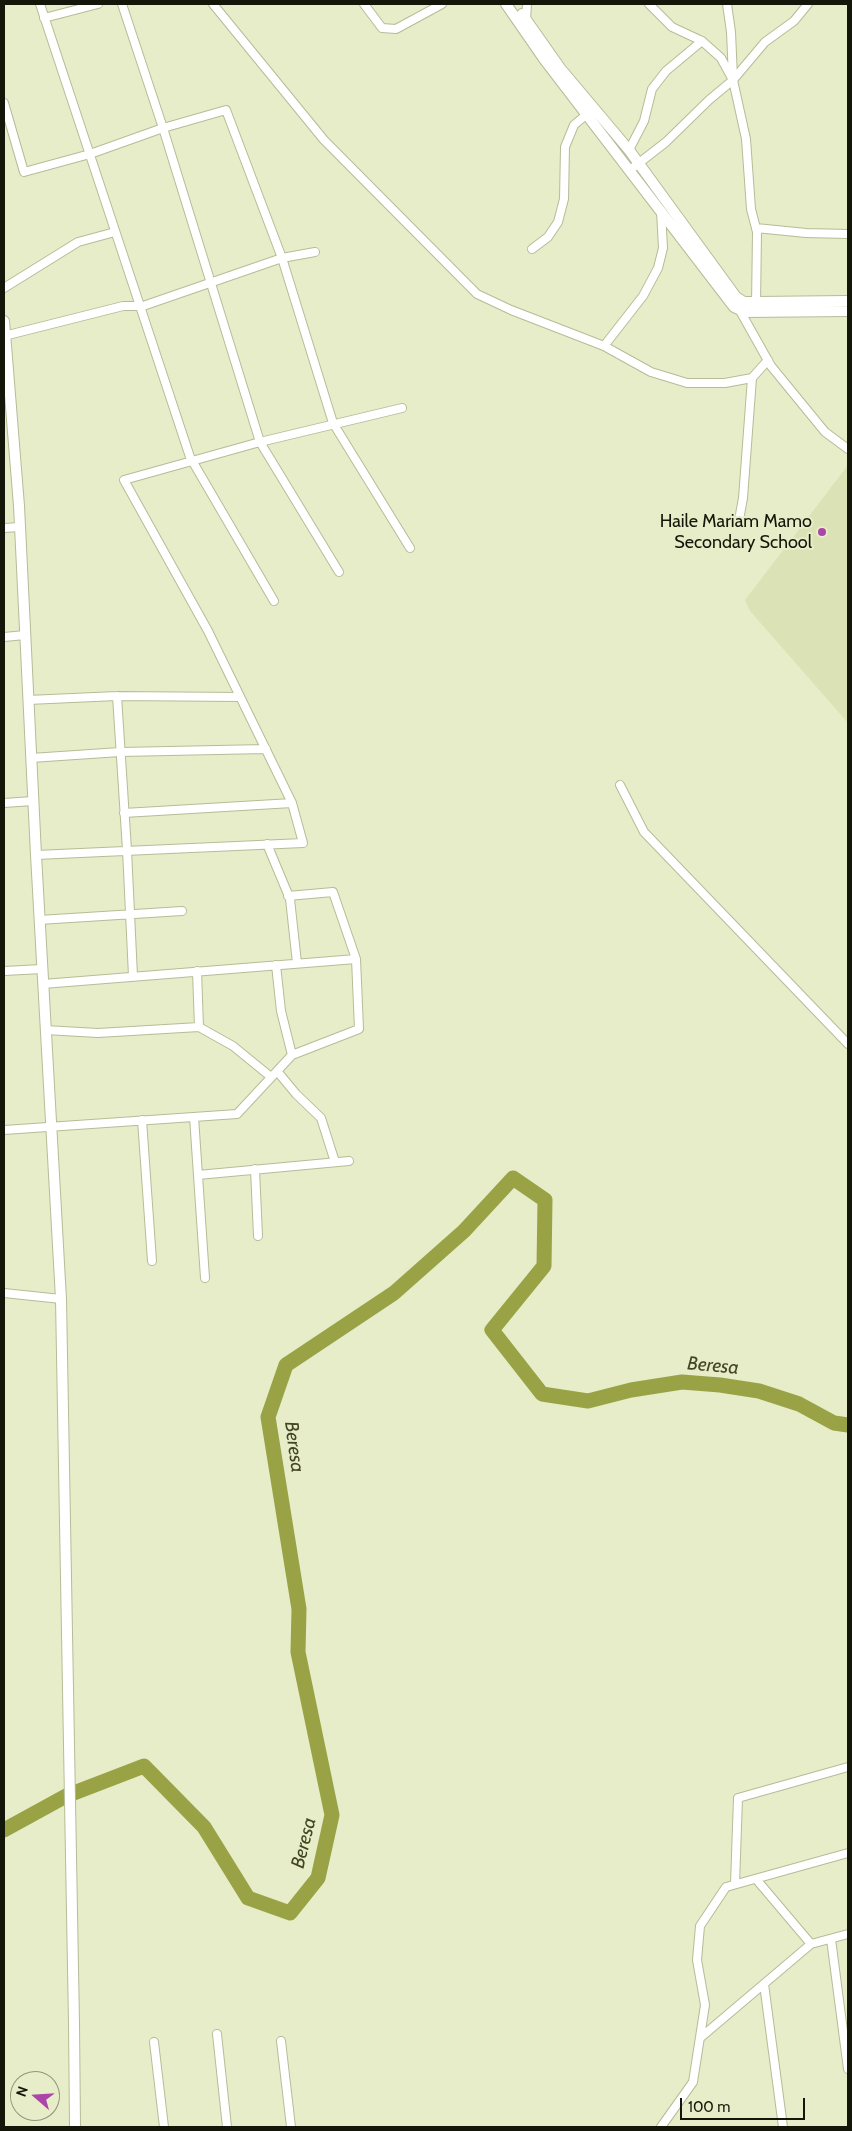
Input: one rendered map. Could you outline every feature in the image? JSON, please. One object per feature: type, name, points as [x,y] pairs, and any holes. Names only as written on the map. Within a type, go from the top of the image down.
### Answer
[{"type":"street","points":[[40,4],[191,460],[274,602]]},
{"type":"street","points":[[44,18],[98,4]]},
{"type":"street","points":[[122,4],[163,128],[260,442],[339,572]]},
{"type":"street","points":[[213,4],[324,140],[476,294],[511,310],[604,346],[651,372],[687,383],[725,382],[752,378]]},
{"type":"street","points":[[364,4],[382,28],[396,29],[442,4]]},
{"type":"street","points":[[506,4],[586,115],[734,307],[745,312],[757,307],[848,301]]},
{"type":"street","points":[[514,4],[560,68],[629,150],[736,297],[757,307],[848,311]]},
{"type":"street","points":[[526,20],[527,4]]},
{"type":"street","points":[[649,4],[672,27],[702,41],[721,58],[733,80]]},
{"type":"street","points":[[727,4],[731,32],[733,80],[746,139],[751,209],[756,228],[757,307]]},
{"type":"street","points":[[630,170],[666,142],[709,100],[733,80],[765,42],[794,20],[808,4]]},
{"type":"street","points":[[629,150],[644,121],[652,89],[666,71],[702,41]]},
{"type":"street","points":[[4,103],[24,172],[90,154],[163,128],[226,110],[282,258],[333,423],[410,548]]},
{"type":"street","points":[[532,249],[548,237],[558,222],[564,199],[565,147],[574,125],[586,115]]},
{"type":"street","points":[[604,346],[643,296],[658,268],[663,248],[661,210]]},
{"type":"street","points":[[756,228],[806,234],[848,234]]},
{"type":"street","points":[[4,288],[78,242],[115,232]]},
{"type":"street","points":[[4,336],[123,306],[139,306],[282,258],[315,252]]},
{"type":"street","points":[[739,309],[768,360],[826,432],[848,449]]},
{"type":"street","points":[[4,321],[20,527],[42,984],[61,1299],[74,2127]]},
{"type":"street","points":[[739,520],[743,498],[752,378],[768,360]]},
{"type":"street","points":[[36,855],[303,843],[292,803],[266,749],[208,632],[124,480],[191,460],[333,423],[402,408]]},
{"type":"street","points":[[4,528],[20,527]]},
{"type":"street","points":[[4,637],[25,635]]},
{"type":"street","points":[[28,700],[117,696],[240,697]]},
{"type":"street","points":[[117,696],[127,850],[132,976]]},
{"type":"street","points":[[31,758],[120,752],[266,749]]},
{"type":"street","points":[[620,785],[644,832],[848,1044]]},
{"type":"street","points":[[4,803],[33,801]]},
{"type":"street","points":[[124,813],[292,803]]},
{"type":"street","points":[[267,844],[288,896],[297,963]]},
{"type":"street","points":[[4,1130],[237,1114],[292,1055],[359,1029],[356,959],[333,892],[288,896]]},
{"type":"street","points":[[39,920],[182,911]]},
{"type":"street","points":[[42,984],[356,959]]},
{"type":"street","points":[[276,965],[281,1011],[292,1055]]},
{"type":"street","points":[[4,971],[42,969]]},
{"type":"street","points":[[197,971],[199,1027]]},
{"type":"street","points":[[45,1030],[98,1033],[199,1027],[233,1046],[274,1074],[321,1118],[335,1162]]},
{"type":"street","points":[[194,1117],[205,1278]]},
{"type":"street","points":[[142,1120],[152,1261]]},
{"type":"street","points":[[198,1175],[349,1161]]},
{"type":"street","points":[[255,1169],[258,1236]]},
{"type":"street","points":[[4,1289],[4,1293],[61,1299]]},
{"type":"street","points":[[735,1884],[738,1798],[848,1767]]},
{"type":"street","points":[[660,2127],[693,2082],[705,2005],[697,1960],[700,1926],[726,1887],[848,1853]]},
{"type":"street","points":[[756,1879],[811,1944]]},
{"type":"street","points":[[700,2038],[811,1944],[848,1934]]},
{"type":"street","points":[[831,1939],[848,2069]]},
{"type":"street","points":[[764,1984],[783,2127]]},
{"type":"street","points":[[217,2034],[227,2127]]},
{"type":"street","points":[[154,2042],[164,2127]]},
{"type":"street","points":[[281,2042],[291,2127]]},
{"type":"shaded area","name":"Haile Mariam Mamo Secondary School","points":[[848,465],[848,723],[750,611],[745,600]]},
{"type":"waterway","name":"Beresa","points":[[4,1830],[66,1796],[144,1766],[204,1827],[248,1898],[290,1913],[318,1878],[332,1815],[298,1652],[299,1609],[268,1417],[286,1365],[394,1293],[464,1231],[513,1178],[545,1200],[544,1266],[492,1330],[542,1394],[588,1401],[631,1390],[682,1382],[720,1385],[759,1391],[799,1404],[834,1423],[848,1425]]},
{"type":"place","name":"Haile Mariam Mamo Secondary School","points":[[822,532]]}]
